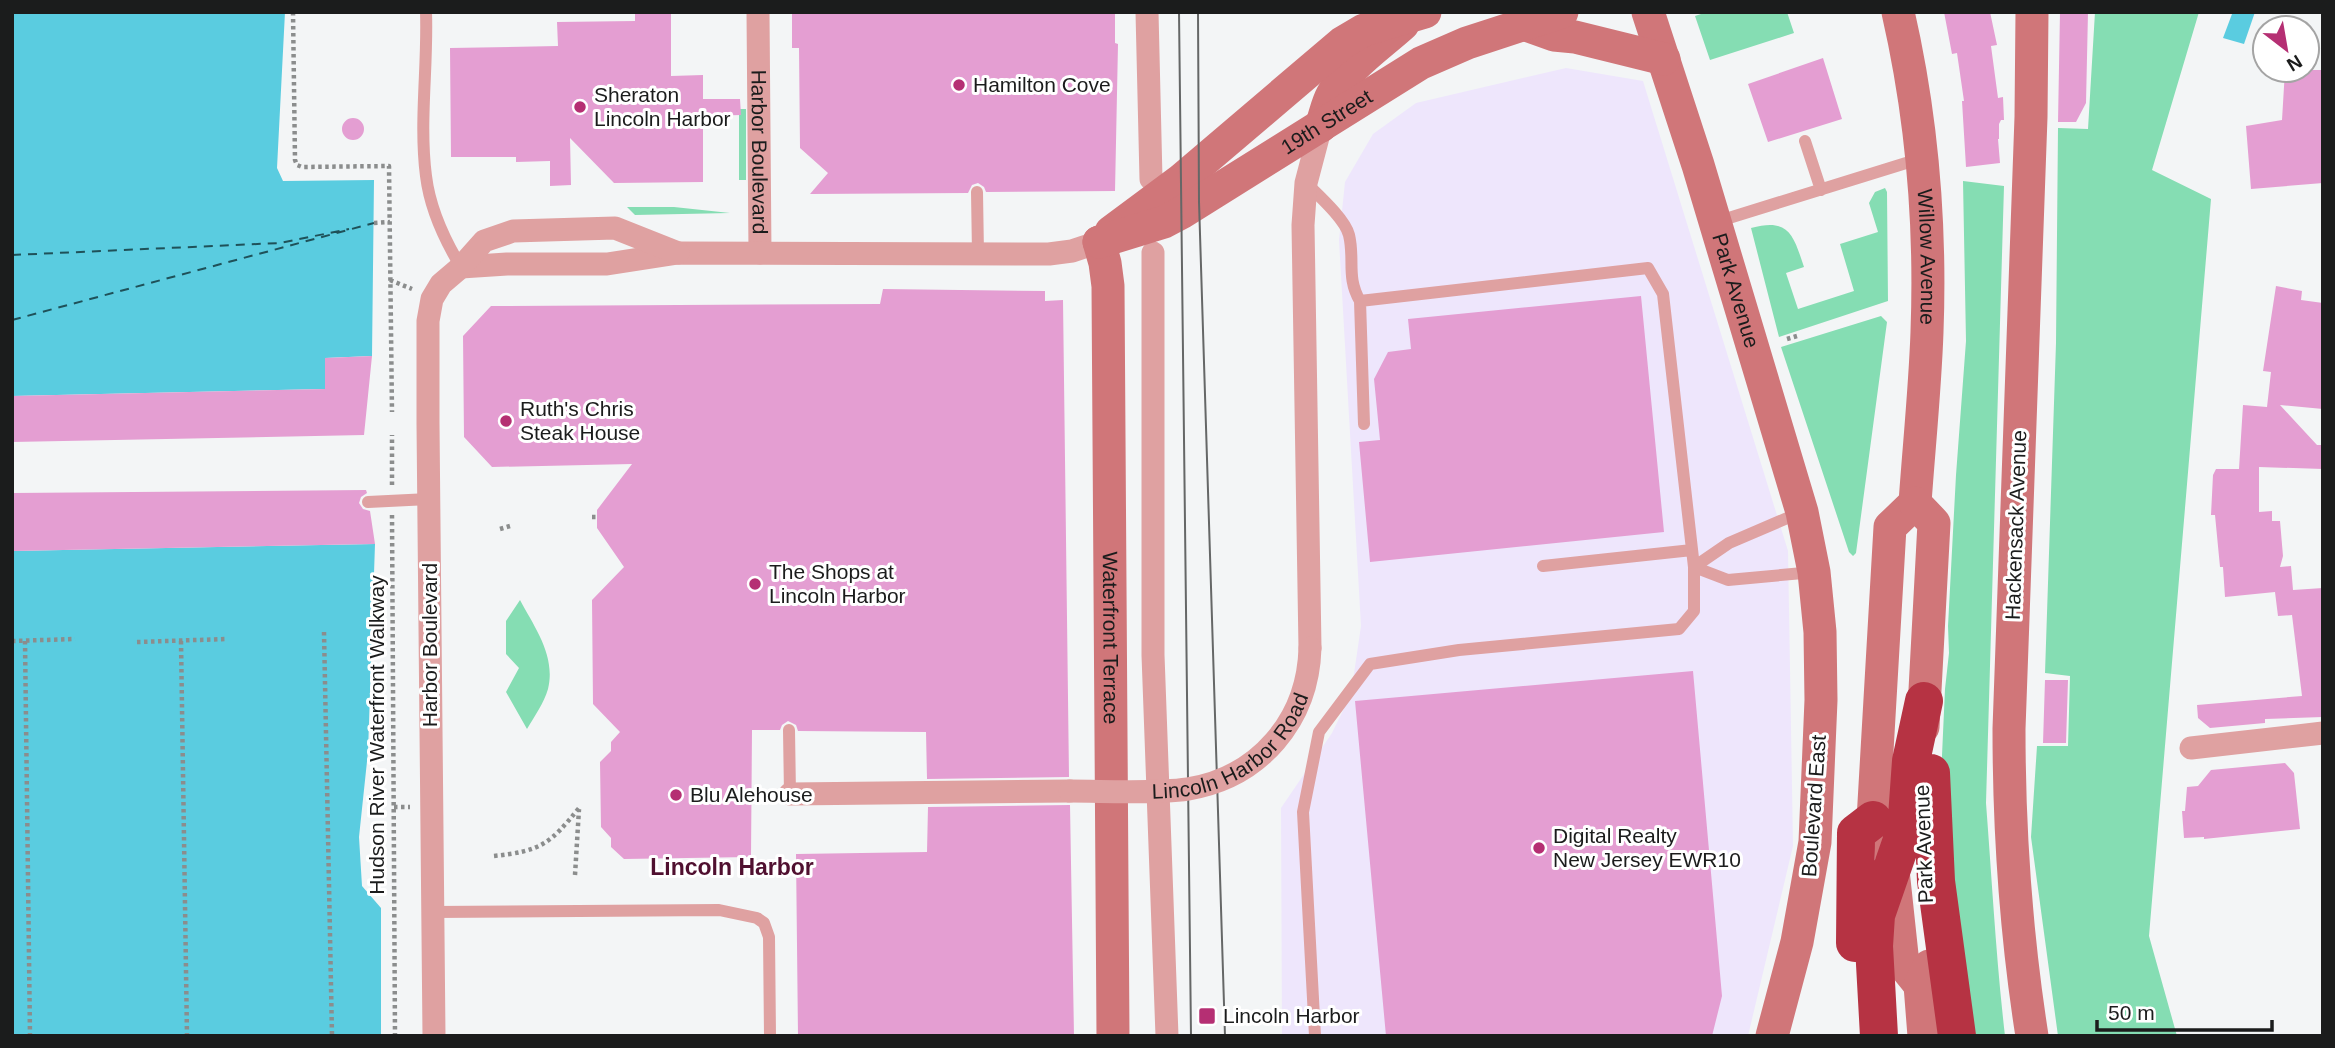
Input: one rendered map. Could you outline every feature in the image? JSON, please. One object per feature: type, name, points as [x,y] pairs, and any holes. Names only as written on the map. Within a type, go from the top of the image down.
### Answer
[{"type":"highway","points":[[1880,1036],[1874,926],[1880,900],[1903,837],[1911,761],[1924,701]]},
{"type":"highway","points":[[1924,701],[1931,756],[1936,881],[1957,1036]]},
{"type":"highway","points":[[1858,1036],[1855,948],[1856,833],[1873,820]]},
{"type":"main road","name":"19th Street","points":[[1099,242],[1164,222],[1181,213],[1421,63],[1467,43],[1562,12]]},
{"type":"main road","name":"Park Avenue","points":[[1647,12],[1715,222],[1802,512],[1814,572]]},
{"type":"main road","name":"Willow Avenue","points":[[1898,12],[1923,158],[1927,244],[1927,332],[1915,503]]},
{"type":"main road","name":"Hackensack Avenue","points":[[2032,12],[2030,145],[2009,729],[2009,817],[2024,985],[2032,1036]]},
{"type":"main road","name":"19th Street","points":[[1099,242],[1181,180],[1331,51],[1364,30],[1418,14]]},
{"type":"main road","points":[[1321,126],[1332,95],[1342,82],[1361,61],[1418,14]]},
{"type":"main road","points":[[1523,24],[1554,35],[1575,37],[1664,60]]},
{"type":"main road","name":"Waterfront Terrace","points":[[1099,242],[1108,286],[1113,1036]]},
{"type":"main road","points":[[1873,820],[1890,527],[1915,503],[1934,523],[1924,701]]},
{"type":"main road","name":"Boulevard East","points":[[1772,1036],[1797,942],[1815,842],[1821,700],[1820,632],[1814,572]]},
{"type":"main road","name":"Park Avenue","points":[[1924,701],[1920,807],[1931,962],[1920,985],[1924,1036]]},
{"type":"main road","name":"Park Avenue","points":[[1873,820],[1889,833],[1903,964],[1920,985]]},
{"type":"street","name":"Harbor Boulevard","points":[[461,267],[607,264],[678,253],[760,253],[758,12]]},
{"type":"street","points":[[1147,12],[1151,179]]},
{"type":"street","name":"Lincoln Harbor Road","points":[[790,794],[1186,789],[1214,782],[1244,769],[1269,750],[1295,713],[1308,674],[1310,648],[1303,225],[1306,183],[1321,126]]},
{"type":"street","name":"Harbor Boulevard","points":[[434,1036],[428,321],[432,299],[484,241],[513,231],[615,228],[678,253]]},
{"type":"street","name":"19th Street","points":[[760,253],[1060,254],[1099,242]]},
{"type":"street","points":[[1153,253],[1153,655],[1167,1036]]},
{"type":"street","points":[[2191,748],[2323,733]]},
{"type":"lane","points":[[426,12],[426,175],[443,237],[461,267]]},
{"type":"lane","points":[[1805,141],[1821,190]]},
{"type":"lane","points":[[1715,222],[1923,158]]},
{"type":"lane","points":[[1306,183],[1349,233],[1352,288],[1360,301],[1364,424]]},
{"type":"lane","points":[[977,192],[978,254]]},
{"type":"lane","points":[[1315,1036],[1303,812],[1319,732],[1370,664],[1486,647],[1679,629],[1694,611],[1694,567],[1663,294],[1648,268],[1360,301]]},
{"type":"lane","points":[[368,502],[429,499]]},
{"type":"lane","points":[[1694,567],[1729,543],[1802,512]]},
{"type":"lane","points":[[1543,566],[1692,550]]},
{"type":"lane","points":[[1694,567],[1728,580],[1814,572]]},
{"type":"lane","points":[[789,730],[790,794]]},
{"type":"lane","points":[[433,912],[719,910],[757,918],[764,923],[769,937],[770,1036]]},
{"type":"path","points":[[293,12],[297,165],[389,166],[392,412]]},
{"type":"path","points":[[374,223],[390,222]]},
{"type":"path","points":[[390,280],[419,292]]},
{"type":"path","points":[[1787,339],[1797,336]]},
{"type":"path","name":"Hudson River Waterfront Walkway","points":[[392,435],[395,1036]]},
{"type":"path","points":[[500,529],[510,526]]},
{"type":"path","points":[[324,632],[332,1036]]},
{"type":"path","points":[[12,641],[75,639]]},
{"type":"path","points":[[137,642],[226,639]]},
{"type":"path","points":[[25,640],[30,1036]]},
{"type":"path","points":[[181,640],[187,1036]]},
{"type":"path","points":[[394,807],[418,806]]},
{"type":"path","points":[[494,856],[521,853],[548,842],[579,808],[575,875]]},
{"type":"shaded area","points":[[1566,68],[1643,81],[1788,551],[1793,846],[1748,1036],[1282,1036],[1281,808],[1332,733],[1351,694],[1361,626],[1339,240],[1345,182],[1373,134],[1416,103]]},
{"type":"green space","points":[[1707,12],[1787,12],[1794,33],[1710,60],[1695,16]]},
{"type":"green space","points":[[2095,12],[2199,12],[2152,170],[2211,199],[2149,936],[2177,1036],[2058,1036],[2031,837],[2037,746],[2068,746],[2070,676],[2045,673],[2056,343],[2058,128],[2088,129]]},
{"type":"green space","points":[[739,109],[746,109],[746,180],[739,180]]},
{"type":"green space","points":[[1963,181],[2004,186],[1986,803],[2005,1036],[1972,1036],[1940,800],[1956,475],[1966,341]]},
{"type":"green space","points":[[1885,188],[1888,301],[1779,337],[1751,228],[1774,225],[1788,231],[1804,267],[1786,273],[1798,309],[1854,291],[1840,244],[1878,232],[1869,203],[1875,192]]},
{"type":"green space","points":[[627,207],[674,207],[730,213],[635,215]]},
{"type":"green space","points":[[1881,316],[1887,322],[1856,553],[1853,556],[1849,552],[1781,347]]},
{"type":"green space","points":[[520,600],[543,643],[550,677],[539,710],[527,729],[506,692],[519,668],[506,654],[506,621]]},
{"type":"water","points":[[12,12],[285,12],[277,168],[283,181],[374,180],[372,356],[325,358],[325,389],[12,396]]},
{"type":"water","points":[[2228,12],[2255,12],[2251,14],[2251,24],[2244,44],[2223,38],[2232,14]]},
{"type":"water","points":[[375,544],[368,752],[359,837],[362,886],[381,908],[381,1036],[12,1036],[12,551]]},
{"type":"building","name":"Sheraton Lincoln Harbor","points":[[635,12],[671,12],[671,76],[703,75],[703,99],[740,99],[741,115],[703,116],[703,182],[614,183],[570,138],[571,185],[550,186],[550,161],[516,162],[516,157],[451,157],[450,48],[558,46],[557,22],[635,21]]},
{"type":"building","name":"Hamilton Cove","points":[[792,12],[1115,12],[1115,43],[1118,44],[1115,191],[986,192],[978,183],[972,185],[968,193],[810,194],[828,173],[800,148],[799,48],[792,48]]},
{"type":"building","points":[[1944,12],[1990,12],[1997,45],[1991,46],[1998,98],[2003,97],[2004,120],[1999,124],[1998,139],[2000,163],[1966,167],[1964,101],[1957,53],[1952,54]]},
{"type":"building","points":[[2060,12],[2088,12],[2086,103],[2076,122],[2058,122]]},
{"type":"building","points":[[1823,58],[1842,119],[1768,142],[1748,84]]},
{"type":"building","points":[[2323,70],[2323,183],[2251,189],[2246,126],[2282,120],[2284,84],[2321,84]]},
{"type":"building","points":[[353,118],[363,125],[364,129],[357,139],[353,140],[343,133],[342,129],[349,119]]},
{"type":"building","points":[[2276,286],[2302,291],[2301,300],[2323,303],[2323,409],[2280,405],[2317,445],[2323,445],[2323,469],[2259,467],[2259,512],[2272,511],[2272,521],[2280,521],[2283,556],[2280,567],[2291,566],[2293,590],[2323,588],[2323,717],[2265,719],[2265,723],[2210,728],[2198,718],[2197,705],[2302,696],[2292,615],[2278,616],[2275,592],[2225,597],[2215,515],[2211,515],[2213,475],[2216,469],[2239,469],[2243,405],[2267,407],[2271,372],[2263,371]]},
{"type":"building","name":"The Shops at Lincoln Harbor","points":[[883,289],[1045,291],[1045,301],[1063,300],[1069,777],[927,779],[926,732],[798,731],[796,725],[788,721],[780,730],[752,730],[751,857],[624,859],[611,847],[611,838],[601,827],[600,762],[611,751],[611,742],[620,732],[593,704],[592,600],[624,567],[597,528],[597,510],[632,464],[492,467],[464,437],[463,336],[491,306],[880,304]]},
{"type":"building","points":[[1641,296],[1664,532],[1370,562],[1359,442],[1380,440],[1374,379],[1388,352],[1411,349],[1408,319]]},
{"type":"building","points":[[372,356],[364,435],[12,442],[12,396],[325,389],[325,358]]},
{"type":"building","points":[[366,490],[367,493],[361,497],[359,503],[363,509],[370,511],[375,544],[12,551],[12,493]]},
{"type":"building","name":"Digital Realty New Jersey EWR10","points":[[1693,671],[1722,996],[1712,1036],[1386,1036],[1355,701]]},
{"type":"building","points":[[2045,680],[2068,680],[2066,743],[2043,743]]},
{"type":"building","points":[[2285,763],[2294,773],[2300,829],[2204,839],[2184,838],[2182,811],[2185,811],[2187,787],[2198,786],[2211,770]]},
{"type":"building","points":[[1070,805],[1074,1036],[798,1036],[796,854],[927,852],[928,807]]},
{"type":"ferry route","points":[[12,320],[374,223]]},
{"type":"ferry route","points":[[12,255],[280,243],[349,229]]},
{"type":"tram line","points":[[1179,12],[1191,1036]]},
{"type":"tram line","points":[[1198,12],[1199,202],[1225,1036]]},
{"type":"place","name":"Hamilton Cove","points":[[959,85]]},
{"type":"place","name":"Sheraton Lincoln Harbor","points":[[580,107]]},
{"type":"place","name":"Ruth's Chris Steak House","points":[[506,421]]},
{"type":"place","name":"The Shops at Lincoln Harbor","points":[[755,584]]},
{"type":"place","name":"Blu Alehouse","points":[[676,795]]},
{"type":"place","name":"Digital Realty New Jersey EWR10","points":[[1539,848]]},
{"type":"place","name":"Lincoln Harbor","points":[[1207,1016]]},
{"type":"district","name":"Lincoln Harbor","points":[[732,867]]}]
